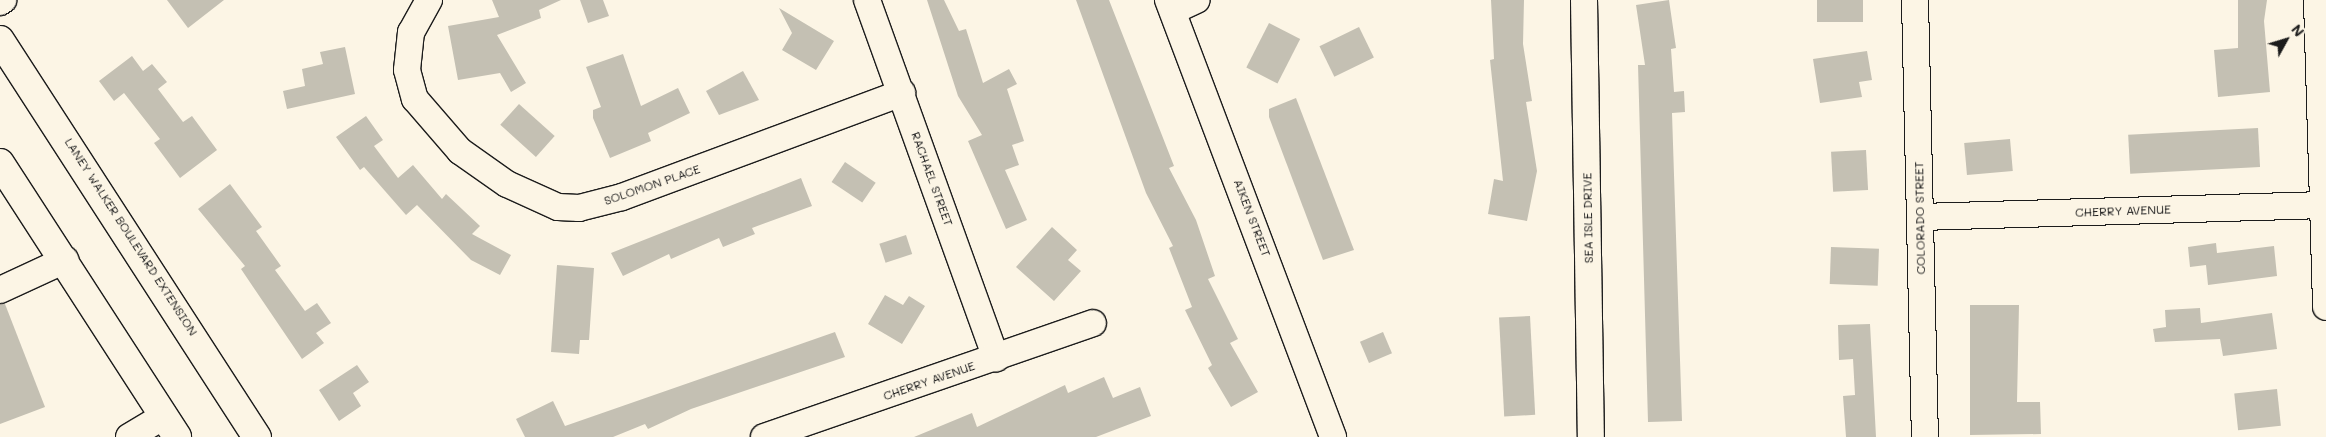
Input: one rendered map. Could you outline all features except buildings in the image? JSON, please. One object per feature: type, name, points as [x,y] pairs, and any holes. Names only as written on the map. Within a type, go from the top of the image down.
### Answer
[{"type":"main road","name":"LANEY WALKER BOULEVARD EXTENSION","points":[[0,40],[257,437]]},
{"type":"main road","points":[[0,163],[65,260],[171,426]]},
{"type":"street","name":"SOLOMON PLACE","points":[[428,0],[411,32],[407,70],[415,99],[460,151],[507,184],[558,207],[579,208],[622,197],[902,93]]},
{"type":"street","name":"RACHAEL STREET","points":[[866,0],[902,93],[996,358]]},
{"type":"street","points":[[1171,5],[1197,0]]},
{"type":"street","name":"SEA ISLE DRIVE","points":[[1584,0],[1591,437]]},
{"type":"street","name":"COLORADO STREET","points":[[1915,0],[1925,437]]},
{"type":"street","points":[[2317,0],[2326,307]]},
{"type":"street","name":"AIKEN STREET","points":[[1171,5],[1333,437]]},
{"type":"street","name":"CHERRY AVENUE","points":[[1920,217],[2324,205]]},
{"type":"street","points":[[0,290],[65,260]]},
{"type":"street","name":"CHERRY AVENUE","points":[[764,437],[1093,323]]},
{"type":"street","points":[[130,437],[171,426]]}]
